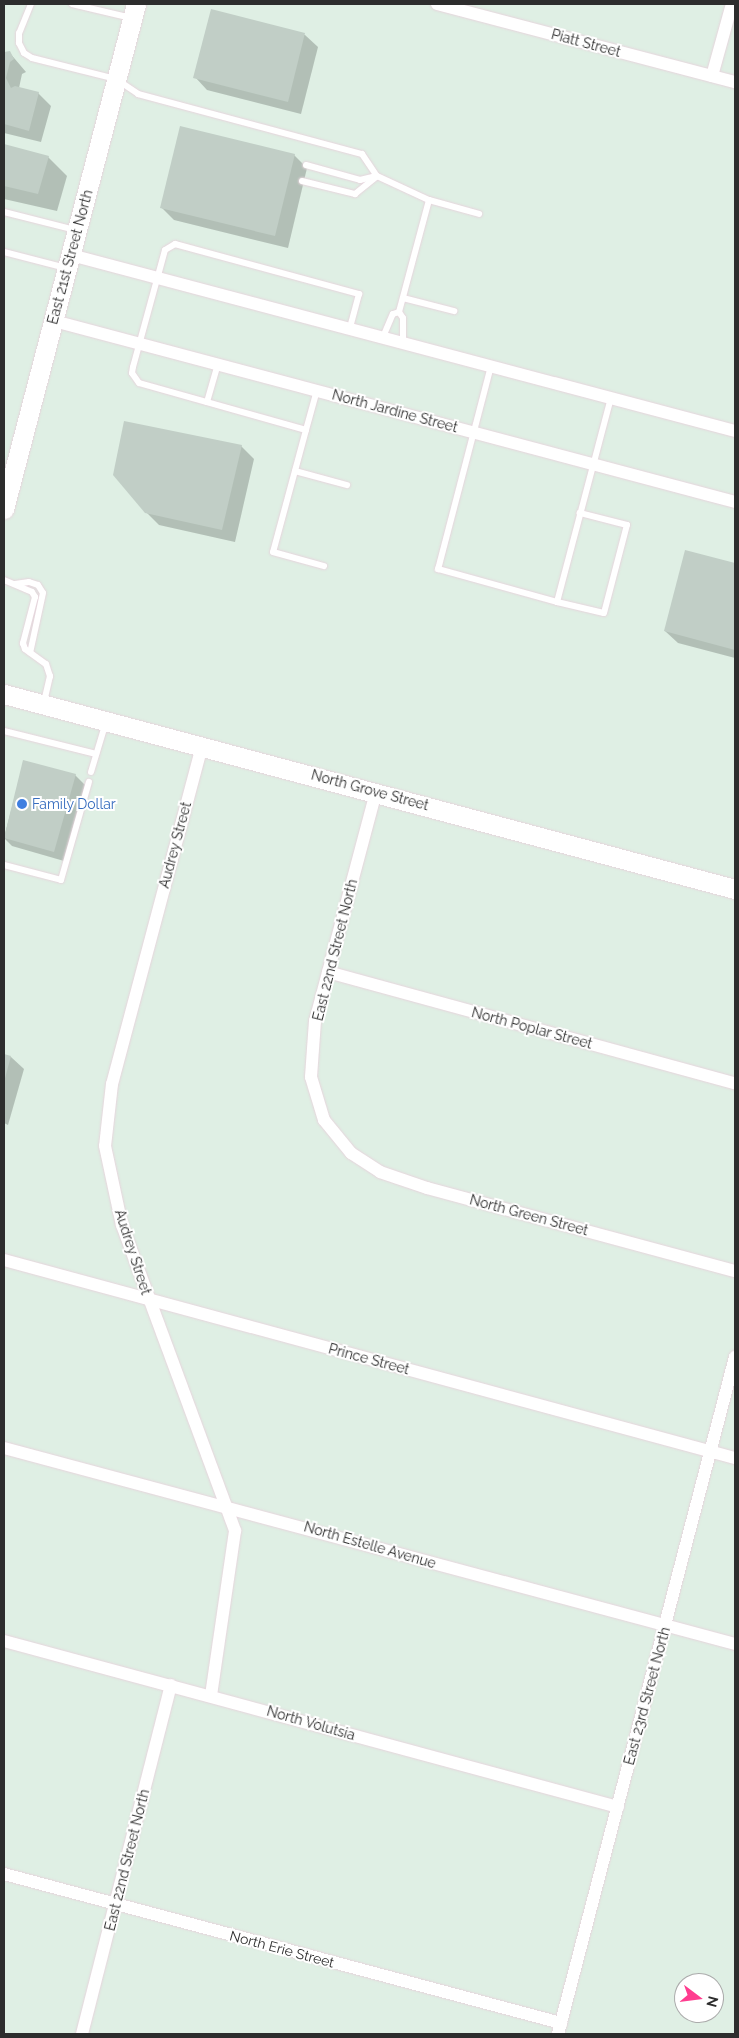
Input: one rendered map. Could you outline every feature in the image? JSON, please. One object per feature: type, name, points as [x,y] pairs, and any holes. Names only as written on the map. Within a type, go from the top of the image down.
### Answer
[{"type":"street","name":"Piatt Street","points":[[437,4],[735,82]]},
{"type":"street","points":[[712,76],[732,4]]},
{"type":"street","name":"East 21st Street North","points":[[4,509],[134,11]]},
{"type":"street","points":[[69,261],[157,277],[735,431]]},
{"type":"street","name":"North Jardine Street","points":[[54,321],[735,502]]},
{"type":"street","name":"North Grove Street","points":[[4,694],[735,889]]},
{"type":"street","name":"Audrey Street","points":[[202,746],[128,1022],[106,1118],[105,1146],[122,1225],[235,1531],[211,1695]]},
{"type":"street","name":"East 22nd Street North","points":[[336,1135],[324,1120],[311,1077],[315,1021],[376,792]]},
{"type":"street","name":"North Poplar Street","points":[[328,972],[735,1083]]},
{"type":"street","name":"North Green Street","points":[[336,1135],[351,1153],[380,1172],[427,1188],[735,1271]]},
{"type":"street","name":"Prince Street","points":[[4,1260],[735,1458]]},
{"type":"street","name":"East 23rd Street North","points":[[559,2029],[735,1357]]},
{"type":"street","name":"North Estelle Avenue","points":[[4,1448],[735,1644]]},
{"type":"street","name":"North Volutsia","points":[[4,1641],[211,1695],[618,1807]]},
{"type":"street","name":"East 22nd Street North","points":[[82,2034],[172,1685]]},
{"type":"street","name":"North Erie Street","points":[[4,1874],[559,2029]]},
{"type":"lane","points":[[31,4],[20,33],[24,53],[116,79],[138,94],[362,154],[377,176],[430,200],[480,214]]},
{"type":"lane","points":[[72,4],[134,11]]},
{"type":"lane","points":[[306,165],[360,180],[377,176]]},
{"type":"lane","points":[[302,181],[355,194],[377,176]]},
{"type":"lane","points":[[403,342],[402,318],[399,312],[430,200]]},
{"type":"lane","points":[[4,212],[77,230]]},
{"type":"lane","points":[[306,430],[139,383],[132,373],[165,250],[175,244],[359,294],[350,328]]},
{"type":"lane","points":[[4,252],[69,261]]},
{"type":"lane","points":[[403,298],[454,310]]},
{"type":"lane","points":[[383,336],[393,314],[399,312]]},
{"type":"lane","points":[[207,402],[218,364]]},
{"type":"lane","points":[[491,366],[438,569],[604,613],[627,524],[580,513]]},
{"type":"lane","points":[[317,390],[273,552],[324,566]]},
{"type":"lane","points":[[557,602],[611,398]]},
{"type":"lane","points":[[295,471],[347,485]]},
{"type":"lane","points":[[4,580],[32,592],[35,597],[23,643],[30,653],[46,664],[50,676],[44,705]]},
{"type":"lane","points":[[91,772],[106,721]]},
{"type":"lane","points":[[4,731],[96,754]]},
{"type":"lane","points":[[4,865],[61,880],[89,782]]},
{"type":"building","points":[[211,9],[305,33],[288,102],[193,78]]},
{"type":"building","points":[[10,51],[14,59],[10,62],[6,78],[11,88],[15,86],[39,92],[29,131],[4,124],[4,52]]},
{"type":"building","points":[[180,126],[295,154],[275,236],[160,208]]},
{"type":"building","points":[[4,144],[49,156],[38,194],[4,186]]},
{"type":"building","points":[[124,421],[242,445],[222,530],[145,513],[113,475]]},
{"type":"building","points":[[685,550],[735,563],[735,650],[664,631]]},
{"type":"building","points":[[23,760],[76,774],[54,852],[4,838]]},
{"type":"building","points":[[4,1054],[11,1056],[4,1082]]},
{"type":"place","name":"Family Dollar","points":[[22,804]]}]
